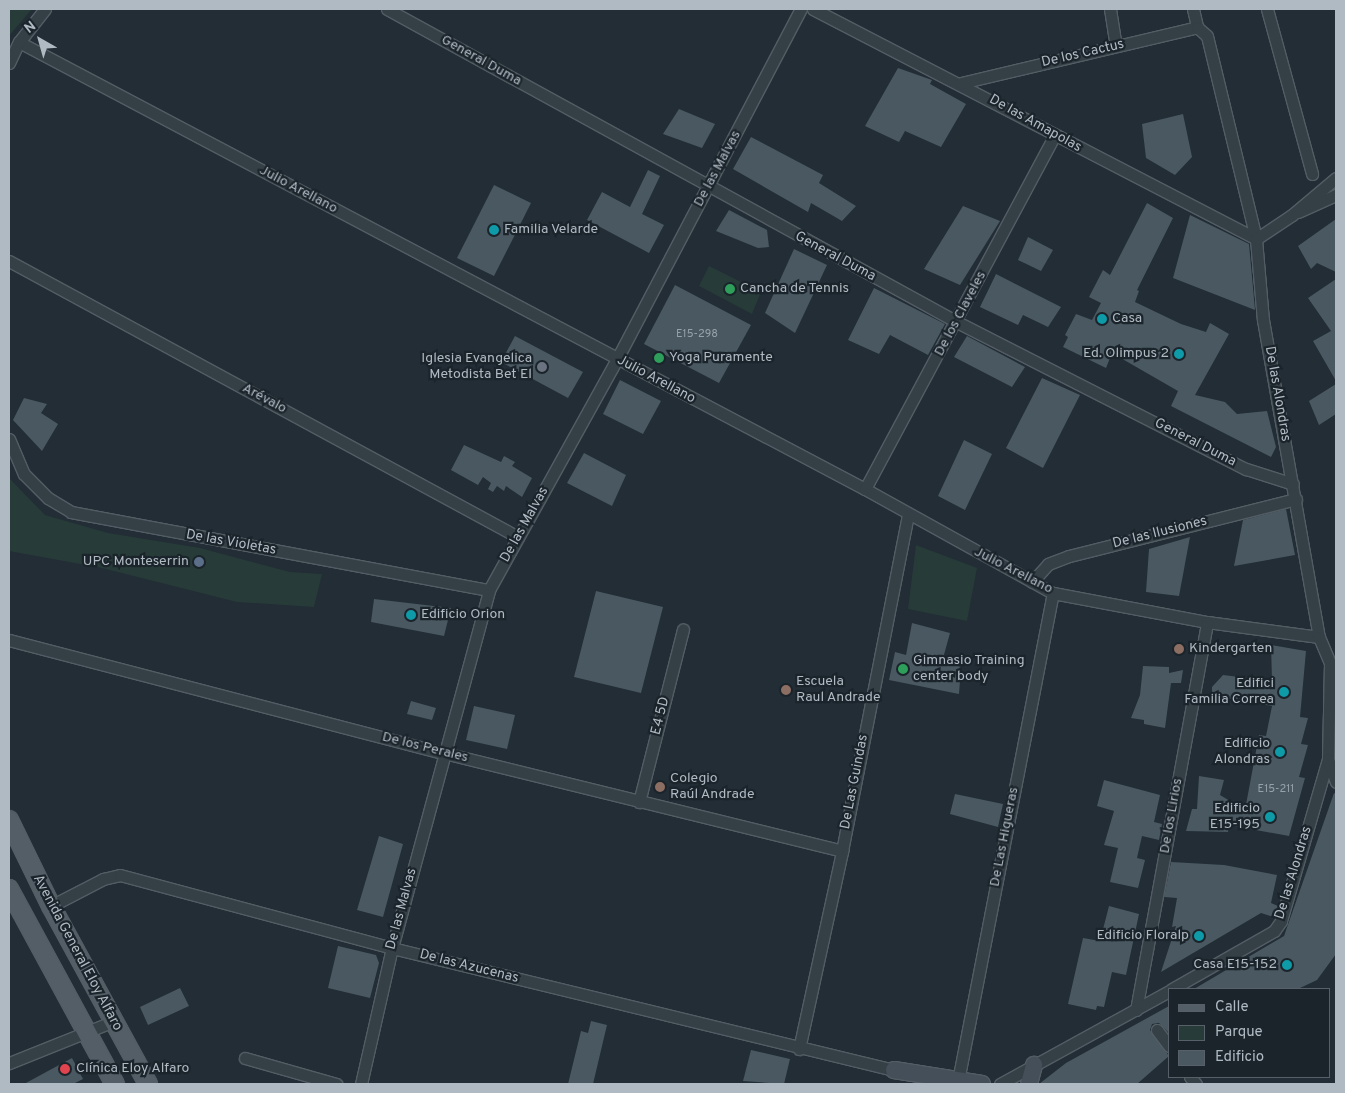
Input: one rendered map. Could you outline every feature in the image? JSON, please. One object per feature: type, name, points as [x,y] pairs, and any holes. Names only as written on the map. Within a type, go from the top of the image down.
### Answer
[{"type":"main road","name":"Avenida General Eloy Alfaro","points":[[9,820],[51,906],[148,1084]]},
{"type":"main road","name":"Avenida General Eloy Alfaro","points":[[9,888],[115,1084]]},
{"type":"street","points":[[9,63],[20,42],[45,9]]},
{"type":"street","name":"General Duma","points":[[387,9],[709,188],[957,322],[1246,469],[1293,484]]},
{"type":"street","name":"De las Malvas","points":[[361,1084],[392,948],[489,590],[617,360],[709,188],[801,9]]},
{"type":"street","name":"De las Amapolas","points":[[814,9],[961,82],[1054,137],[1256,238]]},
{"type":"street","points":[[1110,9],[1116,46]]},
{"type":"street","name":"De las Alondras","points":[[1174,988],[1274,931],[1281,921],[1328,759],[1333,660],[1320,637],[1264,320],[1256,238],[1193,9]]},
{"type":"street","points":[[1267,9],[1312,174]]},
{"type":"street","name":"De los Cactus","points":[[961,82],[1116,46],[1200,29]]},
{"type":"street","name":"Julio Arellano","points":[[20,42],[617,360],[866,489],[908,515],[1053,593],[1207,622],[1320,637]]},
{"type":"street","name":"De los Claveles","points":[[866,489],[957,322],[1054,137]]},
{"type":"street","points":[[1256,238],[1292,215],[1336,178]]},
{"type":"street","points":[[1292,215],[1336,195]]},
{"type":"street","name":"Arévalo","points":[[9,261],[518,537]]},
{"type":"street","name":"De las Violetas","points":[[9,440],[24,474],[48,498],[71,512],[489,590]]},
{"type":"street","name":"De las Ilusiones","points":[[1032,582],[1048,564],[1069,556],[1296,499]]},
{"type":"street","name":"De Las Guindas","points":[[798,1049],[842,851],[908,515]]},
{"type":"street","name":"De Las Higueras","points":[[958,1081],[1053,593]]},
{"type":"street","name":"De los Lirios","points":[[1136,1010],[1207,622]]},
{"type":"street","name":"E4 5D","points":[[639,802],[683,630]]},
{"type":"street","name":"De los Perales","points":[[9,640],[444,754],[842,851]]},
{"type":"street","name":"De las Alondras","points":[[1328,759],[1336,782]]},
{"type":"street","name":"De las Azucenas","points":[[51,906],[103,879],[120,875],[392,948],[798,1049],[938,1081],[982,1084]]},
{"type":"street","points":[[1000,1084],[1168,992]]},
{"type":"street","points":[[9,1063],[87,1034],[114,1021]]},
{"type":"street","points":[[1157,1030],[1168,1045]]},
{"type":"street","points":[[245,1058],[336,1084]]},
{"type":"street","points":[[1028,1084],[1034,1065]]},
{"type":"street","name":"De las Azucenas","points":[[894,1070],[912,1084]]},
{"type":"green space","points":[[9,9],[32,9],[9,36]]},
{"type":"green space","name":"Cancha de Tennis","points":[[709,266],[761,292],[752,314],[699,286]]},
{"type":"green space","points":[[10,479],[45,515],[108,533],[200,548],[290,572],[322,574],[314,607],[237,602],[102,568],[9,551]]},
{"type":"green space","points":[[916,545],[977,568],[967,621],[908,609]]},
{"type":"building","points":[[898,68],[932,80],[930,84],[966,104],[941,147],[905,131],[899,142],[865,126]]},
{"type":"building","points":[[679,109],[715,124],[702,148],[663,134]]},
{"type":"building","points":[[1183,114],[1192,157],[1175,175],[1146,158],[1142,124]]},
{"type":"building","points":[[751,137],[823,175],[819,183],[856,206],[842,221],[811,203],[808,212],[733,169]]},
{"type":"building","points":[[648,170],[660,176],[642,214],[664,225],[649,253],[587,220],[602,192],[630,207]]},
{"type":"building","name":"Familia Velarde","points":[[494,185],[531,203],[494,276],[457,258]]},
{"type":"building","points":[[1147,203],[1173,218],[1137,290],[1139,291],[1135,302],[1181,324],[1206,332],[1210,323],[1229,334],[1195,395],[1225,402],[1237,414],[1267,411],[1276,447],[1271,457],[1171,406],[1178,391],[1112,353],[1106,368],[1063,347],[1068,337],[1065,335],[1076,314],[1092,320],[1101,303],[1089,297],[1103,270],[1110,275]]},
{"type":"building","points":[[963,206],[1000,221],[960,285],[924,269]]},
{"type":"building","points":[[729,210],[767,230],[769,247],[758,248],[716,231]]},
{"type":"building","points":[[1190,215],[1249,244],[1255,310],[1173,278]]},
{"type":"building","points":[[1336,219],[1336,272],[1317,263],[1311,269],[1298,246]]},
{"type":"building","points":[[1028,237],[1053,250],[1041,271],[1018,260]]},
{"type":"building","points":[[794,249],[827,265],[795,333],[765,313]]},
{"type":"building","points":[[996,274],[1061,307],[1048,327],[1023,315],[1018,325],[980,307]]},
{"type":"building","points":[[1336,279],[1336,381],[1313,341],[1331,331],[1308,298]]},
{"type":"building","points":[[675,285],[751,325],[719,383],[644,344]]},
{"type":"building","points":[[874,288],[945,324],[928,355],[890,335],[879,354],[848,340]]},
{"type":"building","name":"Iglesia Evangelica Metodista Bet El","points":[[515,336],[583,372],[568,398],[501,362]]},
{"type":"building","points":[[967,336],[1025,367],[1012,387],[954,357]]},
{"type":"building","points":[[1042,378],[1080,395],[1043,468],[1006,448]]},
{"type":"building","points":[[620,380],[661,401],[643,434],[603,414]]},
{"type":"building","points":[[1336,384],[1336,414],[1319,425],[1309,401]]},
{"type":"building","points":[[24,398],[47,404],[41,413],[58,424],[42,451],[13,420]]},
{"type":"building","points":[[964,440],[992,454],[965,510],[938,496]]},
{"type":"building","points":[[464,445],[501,462],[504,456],[515,462],[512,466],[532,478],[522,497],[506,486],[504,491],[497,486],[493,492],[488,489],[491,483],[483,477],[478,485],[451,470]]},
{"type":"building","points":[[584,453],[626,475],[612,506],[567,483]]},
{"type":"building","points":[[1286,509],[1295,555],[1234,566],[1243,520]]},
{"type":"building","points":[[1190,537],[1179,596],[1146,592],[1149,549]]},
{"type":"building","points":[[596,591],[663,607],[641,693],[574,677]]},
{"type":"building","name":"Edificio Orion","points":[[374,599],[451,608],[444,636],[371,622]]},
{"type":"building","points":[[912,623],[950,633],[942,662],[961,667],[959,694],[889,680],[895,652],[906,655]]},
{"type":"building","points":[[1271,645],[1306,651],[1300,717],[1308,718],[1301,744],[1308,745],[1299,777],[1305,778],[1289,836],[1229,825],[1228,832],[1186,831],[1192,809],[1197,809],[1199,776],[1224,780],[1220,795],[1245,810],[1259,735],[1266,736],[1272,706],[1261,704],[1262,699],[1212,699],[1212,687],[1223,675],[1272,681]]},
{"type":"building","points":[[1143,666],[1169,667],[1169,673],[1183,670],[1181,683],[1171,683],[1165,728],[1144,724],[1144,720],[1131,718],[1140,695]]},
{"type":"building","points":[[411,701],[436,708],[432,720],[407,714]]},
{"type":"building","points":[[474,706],[515,715],[507,749],[466,740]]},
{"type":"building","points":[[1104,780],[1160,795],[1154,822],[1162,824],[1159,840],[1142,836],[1137,858],[1145,860],[1138,888],[1110,882],[1118,848],[1104,845],[1114,811],[1097,806]]},
{"type":"building","points":[[1334,793],[1336,794],[1336,954],[1317,980],[1300,988],[1196,988],[1284,936]]},
{"type":"building","points":[[955,794],[1003,804],[998,827],[950,814]]},
{"type":"building","points":[[379,836],[403,844],[383,917],[357,910]]},
{"type":"building","points":[[1171,862],[1224,865],[1277,875],[1271,903],[1278,906],[1274,917],[1261,913],[1161,972],[1176,926],[1172,927],[1177,898],[1164,897]]},
{"type":"building","points":[[1109,906],[1139,914],[1126,975],[1112,972],[1104,1007],[1097,1006],[1096,1010],[1068,1004],[1083,938],[1100,941]]},
{"type":"building","points":[[338,946],[376,955],[379,963],[370,998],[328,988]]},
{"type":"building","points":[[180,988],[189,1006],[148,1025],[140,1007]]},
{"type":"building","points":[[1168,1007],[1168,1032],[1159,1023],[1152,1024],[1150,1030],[1168,1057],[1137,1084],[1039,1084],[1066,1063]]},
{"type":"building","points":[[591,1021],[607,1025],[593,1084],[568,1084],[581,1031],[588,1033]]},
{"type":"building","points":[[751,1050],[790,1059],[784,1084],[743,1081]]},
{"type":"building","name":"Clínica Eloy Alfaro","points":[[72,1058],[83,1079],[73,1084],[24,1084]]},
{"type":"place","name":"Familia Velarde","points":[[494,230]]},
{"type":"place","name":"Cancha de Tennis","points":[[730,289]]},
{"type":"place","name":"Casa","points":[[1102,319]]},
{"type":"place","name":"Ed. Olimpus 2","points":[[1179,354]]},
{"type":"place","name":"Yoga Puramente","points":[[659,358]]},
{"type":"place","name":"Iglesia Evangelica Metodista Bet El","points":[[542,367]]},
{"type":"place","name":"UPC Monteserrin","points":[[199,562]]},
{"type":"place","name":"Edificio Orion","points":[[411,615]]},
{"type":"place","name":"Kindergarten","points":[[1179,649]]},
{"type":"place","name":"Gimnasio Training center body","points":[[903,669]]},
{"type":"place","name":"Escuela Raul Andrade","points":[[786,690]]},
{"type":"place","name":"Edifici Familia Correa","points":[[1284,692]]},
{"type":"place","name":"Edificio Alondras","points":[[1280,752]]},
{"type":"place","name":"Colegio Raúl Andrade","points":[[660,787]]},
{"type":"place","name":"Edificio E15-195","points":[[1270,817]]},
{"type":"place","name":"Edificio Floralp","points":[[1199,936]]},
{"type":"place","name":"Casa E15-152","points":[[1287,965]]},
{"type":"place","name":"Clínica Eloy Alfaro","points":[[65,1069]]}]
